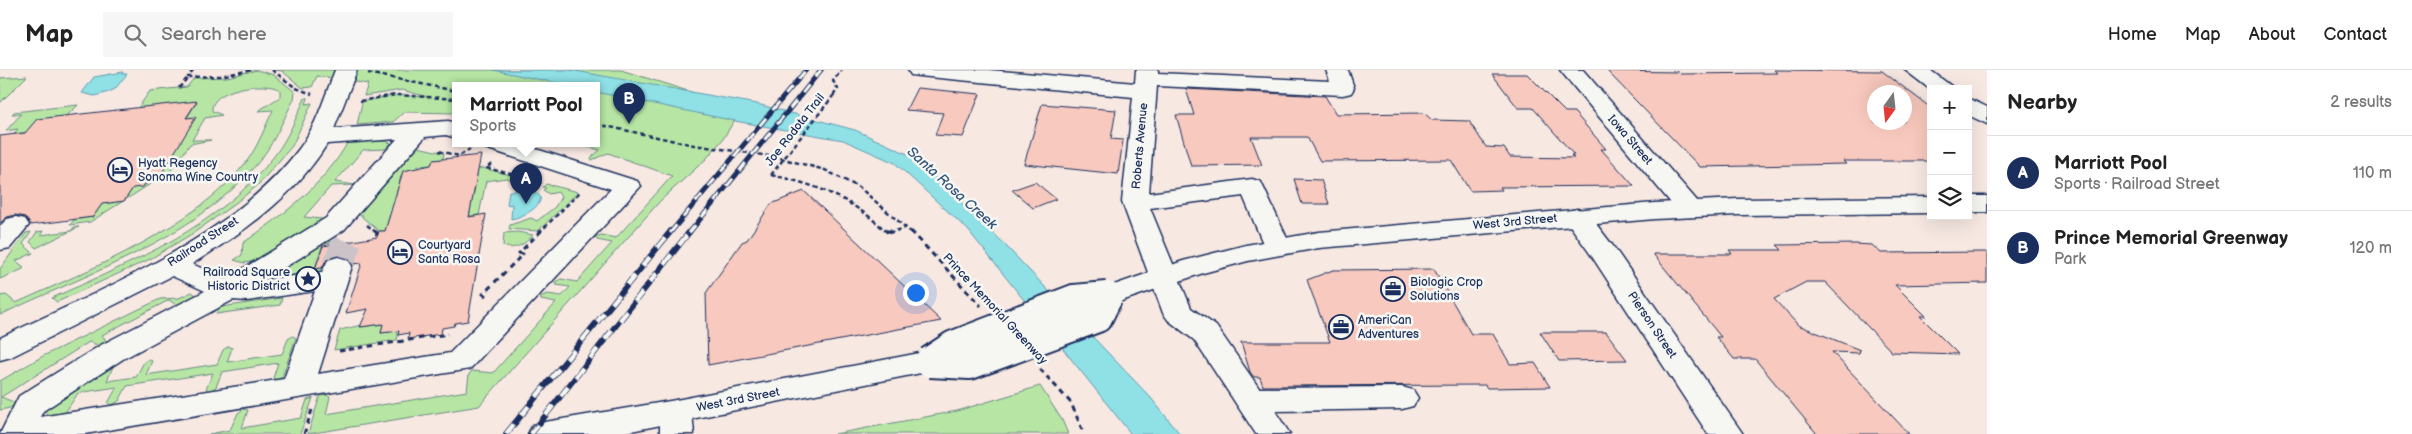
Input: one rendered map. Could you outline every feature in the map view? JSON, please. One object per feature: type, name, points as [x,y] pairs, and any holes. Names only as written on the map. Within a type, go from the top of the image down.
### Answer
[{"type":"street","points":[[919,70],[1343,88],[1337,70]]},
{"type":"street","name":"Iowa Street","points":[[1571,70],[1690,209]]},
{"type":"street","points":[[1916,70],[1938,85]]},
{"type":"street","name":"Railroad Street","points":[[0,350],[170,264],[226,229],[276,190],[300,165],[319,137],[348,80]]},
{"type":"street","name":"Roberts Avenue","points":[[1146,80],[1135,202],[1178,313],[1205,333],[1273,434]]},
{"type":"street","points":[[1972,108],[1987,117]]},
{"type":"street","points":[[319,137],[448,128],[452,130]]},
{"type":"street","points":[[305,397],[343,246],[418,130]]},
{"type":"street","points":[[343,246],[228,291],[112,352],[30,404],[16,433],[305,397],[459,362],[628,186],[506,147]]},
{"type":"street","points":[[1135,202],[1252,187],[1278,247]]},
{"type":"street","points":[[1972,204],[1987,204]]},
{"type":"street","name":"West 3rd Street","points":[[545,434],[676,423],[930,362],[970,364],[1097,317],[1107,297],[1163,277],[1278,247],[1344,237],[1690,209],[1927,205]]},
{"type":"street","name":"Pierson Street","points":[[1577,217],[1603,252],[1726,434]]},
{"type":"street","points":[[170,264],[228,291],[247,292],[343,246]]},
{"type":"street","points":[[1251,400],[1402,398]]},
{"type":"path","points":[[179,88],[193,70]]},
{"type":"path","points":[[188,77],[220,76],[252,70]]},
{"type":"path","points":[[272,70],[306,94],[348,80],[452,91]]},
{"type":"path","name":"Joe Rodota Trail","points":[[842,70],[833,81],[838,89],[771,175],[818,187],[845,198],[868,213],[888,233],[906,228]]},
{"type":"path","points":[[348,80],[359,101],[382,95],[402,94],[452,99]]},
{"type":"path","name":"Prince Memorial Greenway","points":[[600,125],[707,147],[779,158],[840,177],[856,186],[906,228],[983,308]]},
{"type":"path","points":[[484,302],[486,294],[483,294],[523,254],[519,253],[585,187]]},
{"type":"path","points":[[343,246],[377,233],[376,237]]},
{"type":"path","points":[[330,352],[454,333]]},
{"type":"path","name":"Prince Memorial Greenway","points":[[1037,366],[1071,403],[1084,434]]},
{"type":"path","points":[[304,434],[305,397]]},
{"type":"green space","points":[[257,70],[274,75],[295,92],[294,99],[267,150],[256,165],[230,191],[170,235],[102,269],[0,315],[0,296],[6,295],[16,303],[108,261],[172,226],[226,184],[251,155],[273,110],[258,111],[280,97],[280,90],[273,87],[252,86],[240,88],[219,97],[213,103],[212,111],[222,115],[205,118],[192,140],[211,140],[190,144],[169,173],[161,174],[187,118],[197,102],[138,108],[150,91],[187,87],[194,78],[227,77]]},
{"type":"green space","points":[[275,70],[621,70],[742,108],[723,139],[706,159],[660,201],[479,406],[308,434],[320,396],[327,395],[330,397],[326,414],[467,391],[469,374],[472,371],[493,373],[556,303],[541,300],[540,297],[547,294],[562,296],[570,287],[556,285],[555,282],[561,279],[577,282],[612,243],[597,240],[595,237],[601,235],[616,238],[672,176],[608,153],[592,160],[591,158],[600,150],[588,147],[600,147],[600,82],[452,82],[452,113],[404,112],[393,122],[357,125],[362,103],[365,101],[394,95],[428,97],[402,90],[364,96],[368,84],[317,76],[312,87],[303,88],[282,71]]},
{"type":"green space","points":[[27,76],[0,103],[0,78]]},
{"type":"green space","points":[[305,98],[308,98],[306,104],[312,103],[292,146],[258,185],[233,205],[195,232],[150,259],[57,302],[52,298],[112,271],[173,240],[229,202],[253,180],[275,155],[288,135]]},
{"type":"green space","points":[[78,105],[65,116],[49,125],[14,134],[18,129],[6,131],[21,114],[12,114],[14,112]]},
{"type":"green space","points":[[385,141],[391,143],[385,149],[363,150],[335,182],[355,185],[331,186],[304,217],[322,220],[254,261],[245,263],[234,260],[242,255],[243,243],[287,211],[315,186],[338,158],[348,142]]},
{"type":"green space","points":[[418,147],[444,153],[443,159],[433,160],[431,165],[418,166],[417,169],[403,171],[385,231],[379,231],[362,217],[363,215],[358,215]]},
{"type":"green space","points":[[483,168],[542,183],[538,186],[506,178],[486,181],[479,215],[469,216],[478,169]]},
{"type":"green space","points":[[152,183],[124,200],[133,188]]},
{"type":"green space","points":[[546,184],[578,192],[538,231],[509,229],[510,225],[531,218],[537,221],[555,207],[561,197],[558,192],[549,194],[543,190],[546,188],[543,187]]},
{"type":"green space","points":[[123,201],[90,222],[70,225],[74,220],[93,217],[102,204]]},
{"type":"green space","points":[[43,231],[41,235],[71,231],[36,248],[30,242],[37,232]]},
{"type":"green space","points":[[31,232],[23,244],[33,253],[16,261],[24,267],[23,269],[0,279],[0,269],[26,233]]},
{"type":"green space","points":[[518,232],[533,235],[520,246],[512,248],[503,246],[504,233]]},
{"type":"green space","points":[[323,245],[315,268],[327,267],[321,273],[278,279],[274,277],[277,272]]},
{"type":"green space","points":[[192,292],[197,296],[178,306],[169,300],[102,335],[108,343],[100,346],[89,342],[1,397],[16,403],[10,408],[0,410],[0,381],[43,356],[160,299],[179,298]]},
{"type":"green space","points":[[282,298],[280,305],[216,314],[219,308],[222,307]]},
{"type":"green space","points":[[383,324],[381,333],[399,331],[397,340],[334,350],[340,330],[362,325],[361,327]]},
{"type":"green space","points":[[293,336],[296,338],[282,377],[277,380],[273,378],[278,363],[222,372],[216,387],[209,391],[206,389],[213,373],[127,386],[119,401],[112,405],[108,403],[117,387],[78,393],[65,413],[50,416],[44,411],[45,407],[114,364],[107,381],[136,377],[144,362],[149,359],[152,361],[146,375],[217,364],[223,350],[229,346],[232,348],[227,362],[282,354],[288,339]]},
{"type":"green space","points":[[1040,386],[1062,420],[1068,434],[835,434],[957,411]]},
{"type":"green space","points":[[313,398],[300,434],[209,434],[230,430],[238,413],[244,409],[248,410],[242,428],[301,418],[307,400]]},
{"type":"water","points":[[493,70],[570,70],[757,104],[855,130],[912,156],[985,224],[1151,398],[1180,434],[1131,434],[968,230],[895,163],[843,140],[740,122],[600,93],[600,82],[551,82]]},
{"type":"water","points":[[123,72],[122,74],[127,74],[115,89],[95,96],[82,93],[94,77]]},
{"type":"water","points":[[521,190],[539,195],[540,199],[534,209],[511,219],[512,204],[507,205],[509,191]]},
{"type":"building","points":[[1774,70],[1882,71],[1901,85],[1867,85],[1867,130],[1912,130],[1912,94],[1927,105],[1927,161],[1843,161],[1846,164],[1700,167],[1607,71],[1678,72],[1680,74],[1777,73]]},
{"type":"building","points":[[1492,74],[1527,74],[1565,112],[1574,112],[1606,149],[1601,149],[1634,186],[1500,187],[1502,190],[1470,191],[1451,160],[1320,161],[1307,137],[1251,137],[1262,165],[1191,166],[1176,115],[1194,115],[1186,89],[1325,96],[1336,114],[1424,113],[1432,120],[1469,121],[1486,147],[1504,148],[1510,157],[1574,158],[1571,155],[1574,155],[1533,108],[1518,108]]},
{"type":"building","points":[[917,88],[980,94],[963,137],[935,135],[943,113],[906,110]]},
{"type":"building","name":"Hyatt Regency Sonoma Wine Country","points":[[197,101],[186,118],[196,117],[157,181],[146,182],[143,187],[133,188],[124,201],[102,204],[93,217],[31,225],[25,217],[16,215],[7,217],[0,223],[0,136],[25,133],[37,119]]},
{"type":"building","points":[[1042,104],[1116,110],[1111,139],[1123,140],[1118,174],[1024,164]]},
{"type":"building","name":"Courtyard Santa Rosa","points":[[481,155],[469,217],[486,214],[468,321],[442,328],[441,334],[408,339],[409,333],[398,335],[399,331],[381,333],[383,324],[360,327],[368,309],[346,313],[362,263],[353,264],[349,258],[337,255],[327,258],[322,268],[315,269],[323,246],[377,237],[379,231],[385,231],[403,171],[431,165],[433,160]]},
{"type":"building","points":[[1294,179],[1321,180],[1329,204],[1302,204]]},
{"type":"building","points":[[1035,182],[1056,199],[1033,208],[1012,190]]},
{"type":"building","points":[[804,191],[941,321],[708,365],[706,293],[742,242],[747,240],[771,204]]},
{"type":"building","points":[[1777,245],[1872,245],[1881,253],[1987,252],[1987,283],[1895,285],[1926,316],[1920,316],[1958,354],[1892,352],[1825,282],[1806,282],[1774,299],[1798,325],[1860,350],[1859,353],[1832,352],[1909,434],[1817,434],[1755,359],[1734,359],[1716,337],[1721,337],[1653,254],[1732,254],[1729,250],[1782,250]]},
{"type":"building","points":[[1434,269],[1471,334],[1493,334],[1510,364],[1535,363],[1550,387],[1487,388],[1485,385],[1263,386],[1260,377],[1254,377],[1250,372],[1241,342],[1330,342],[1307,280],[1333,270]]},
{"type":"building","points":[[1540,332],[1606,332],[1627,360],[1559,361]]},
{"type":"tunnel","points":[[338,266],[347,241]]},
{"type":"railway","points":[[670,233],[806,70]]},
{"type":"railway","points":[[689,233],[821,70]]},
{"type":"railway","points":[[506,434],[671,231]]},
{"type":"railway","points":[[531,434],[690,231]]},
{"type":"place","name":"Prince Memorial Greenway","points":[[629,124]]},
{"type":"place","name":"Hyatt Regency Sonoma Wine Country","points":[[120,170]]},
{"type":"place","name":"Marriott Pool","points":[[526,204]]},
{"type":"place","name":"Courtyard Santa Rosa","points":[[400,252]]},
{"type":"place","name":"Railroad Square Historic District","points":[[308,279]]},
{"type":"place","name":"Biologic Crop Solutions","points":[[1393,289]]},
{"type":"place","name":"AmeriCan Adventures","points":[[1341,327]]},
{"type":"water label","name":"Santa Rosa Creek","points":[[952,188]]}]
